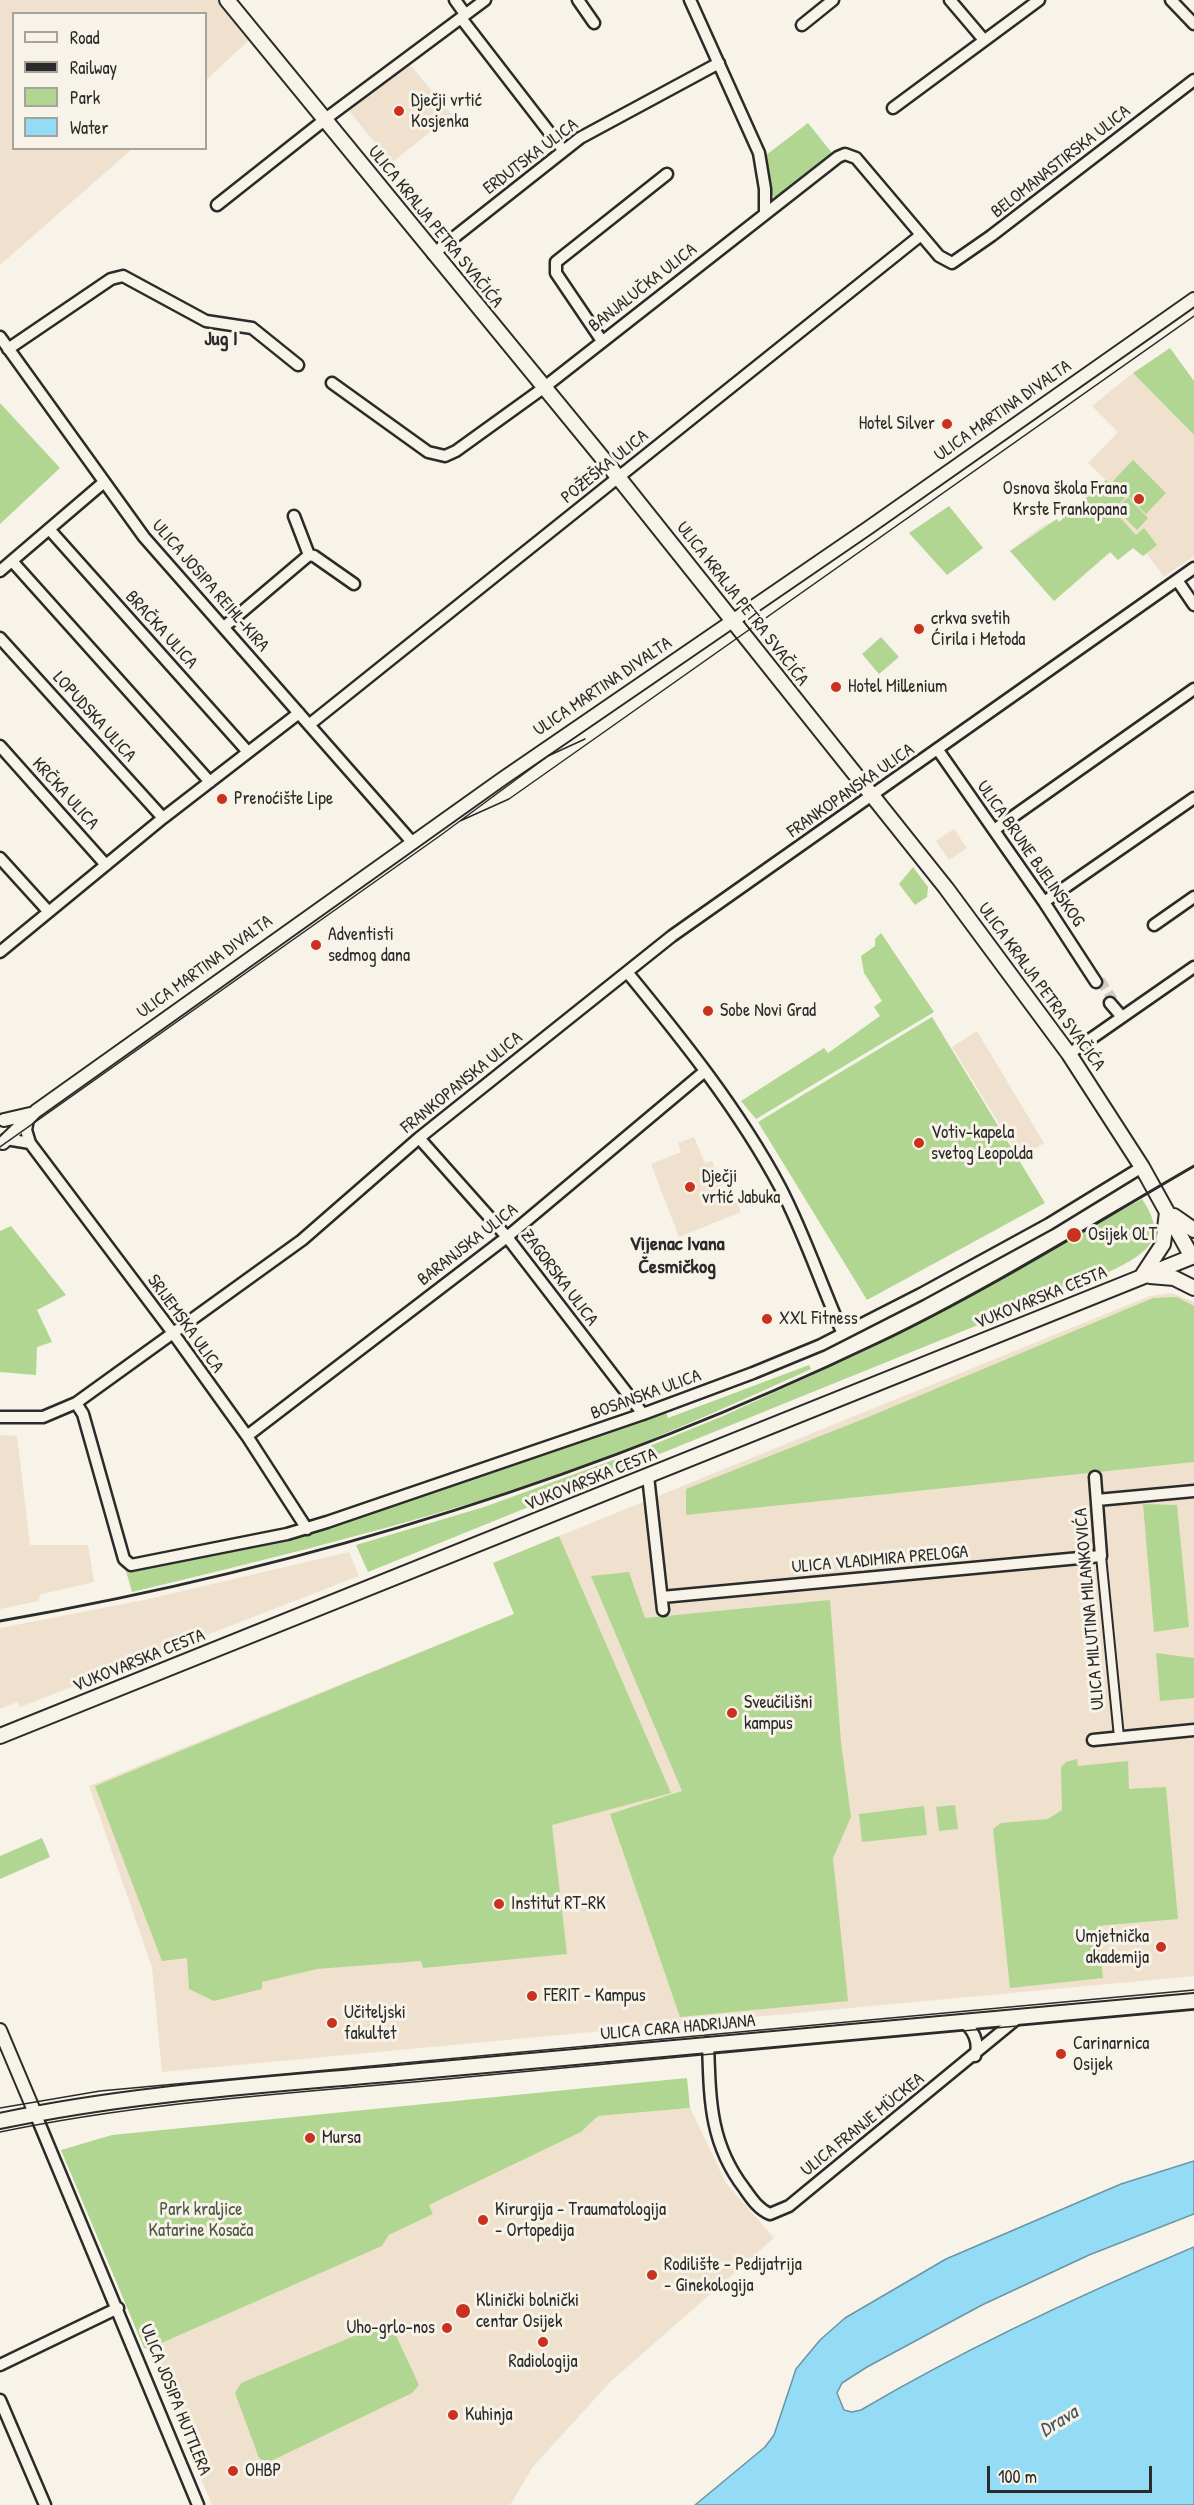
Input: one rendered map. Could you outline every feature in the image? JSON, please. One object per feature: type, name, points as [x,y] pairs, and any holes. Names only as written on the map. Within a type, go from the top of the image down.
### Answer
[{"type":"main road","name":"ULICA KRALJA PETRA SVAČIĆA","points":[[226,0],[618,477],[946,888],[1069,1054],[1142,1167],[1193,1258]]},
{"type":"main road","points":[[1167,1210],[1194,1230]]},
{"type":"main road","points":[[1142,1277],[1163,1244],[1167,1230],[1167,1210]]},
{"type":"main road","name":"VUKOVARSKA CESTA","points":[[0,1736],[1193,1258]]},
{"type":"main road","points":[[1142,1277],[1174,1278],[1194,1288]]},
{"type":"main road","name":"ULICA CARA HADRIJANA","points":[[35,2113],[71,2105],[708,2043],[1194,2001]]},
{"type":"main road","points":[[0,2121],[35,2113]]},
{"type":"street","points":[[455,0],[463,16],[563,150]]},
{"type":"street","points":[[217,205],[324,120],[485,0]]},
{"type":"street","points":[[578,0],[594,23]]},
{"type":"street","points":[[690,0],[759,153],[765,189],[765,214]]},
{"type":"street","points":[[802,26],[833,0]]},
{"type":"street","points":[[950,0],[984,40]]},
{"type":"street","points":[[893,108],[1039,0]]},
{"type":"street","points":[[1171,0],[1194,24]]},
{"type":"street","name":"ERDUTSKA ULICA","points":[[433,254],[563,150],[645,101],[719,63]]},
{"type":"street","name":"BELOMANASTIRSKA ULICA","points":[[921,236],[945,261],[952,263],[963,258],[1194,80]]},
{"type":"street","name":"BANJALUČKA ULICA","points":[[332,383],[428,452],[437,456],[445,456],[456,451],[543,388],[844,154],[856,158],[921,236]]},
{"type":"street","points":[[602,341],[556,273],[556,262],[667,174]]},
{"type":"street","name":"POŽEŠKA ULICA","points":[[310,724],[921,236]]},
{"type":"street","points":[[8,349],[111,279],[123,276],[206,321],[252,328],[298,365]]},
{"type":"street","name":"ULICA MARTINA DIVALTA","points":[[3,1142],[32,1115],[412,842],[1194,299]]},
{"type":"street","name":"ULICA JOSIPA REIHL-KIRA","points":[[0,338],[144,537],[412,842]]},
{"type":"street","points":[[0,571],[103,483]]},
{"type":"street","points":[[294,516],[309,555]]},
{"type":"street","name":"BRAČKA ULICA","points":[[49,529],[248,753]]},
{"type":"street","points":[[224,627],[309,555]]},
{"type":"street","points":[[309,555],[314,556],[354,584]]},
{"type":"street","points":[[12,561],[210,782]]},
{"type":"street","name":"FRANKOPANSKA ULICA","points":[[0,1417],[43,1417],[76,1403],[302,1240],[419,1138],[672,936],[1194,568]]},
{"type":"street","points":[[1177,580],[1194,605]]},
{"type":"street","name":"LOPUDSKA ULICA","points":[[0,638],[163,818]]},
{"type":"street","points":[[994,830],[1194,689]]},
{"type":"street","points":[[0,952],[163,818],[299,713]]},
{"type":"street","name":"KRČKA ULICA","points":[[0,746],[106,865]]},
{"type":"street","name":"ULICA BRUNE BJELINSKOG","points":[[938,750],[1097,980]]},
{"type":"street","points":[[1044,902],[1194,798]]},
{"type":"street","points":[[0,858],[48,911]]},
{"type":"street","points":[[1154,925],[1194,897]]},
{"type":"street","points":[[1069,1054],[1194,967]]},
{"type":"street","points":[[627,972],[705,1071],[778,1184],[814,1261],[843,1334]]},
{"type":"street","points":[[1113,1003],[1122,1017]]},
{"type":"street","name":"BARANJSKA ULICA","points":[[246,1436],[507,1237],[705,1071]]},
{"type":"street","points":[[1,1116],[8,1128],[3,1142],[30,1143],[26,1130],[32,1115]]},
{"type":"street","name":"ULICA MARTINA DIVALTA","points":[[1,1116],[32,1115]]},
{"type":"street","name":"ZAGORSKA ULICA","points":[[419,1138],[507,1237],[643,1414]]},
{"type":"street","name":"SRIJEMSKA ULICA","points":[[30,1143],[173,1333],[246,1436],[307,1529]]},
{"type":"street","name":"BOSANSKA ULICA","points":[[76,1403],[83,1414],[127,1562],[137,1564],[307,1529],[643,1414],[775,1364],[843,1334],[1023,1239],[1142,1167]]},
{"type":"street","points":[[648,1476],[663,1610]]},
{"type":"street","name":"ULICA MILUTINA MILANKOVIĆA","points":[[1095,1477],[1119,1737]]},
{"type":"street","points":[[1097,1500],[1194,1491]]},
{"type":"street","name":"ULICA VLADIMIRA PRELOGA","points":[[662,1597],[1101,1556]]},
{"type":"street","points":[[1093,1740],[1194,1730]]},
{"type":"street","name":"ULICA FRANJE MÜCKEA","points":[[708,2043],[714,2132],[738,2181],[759,2207],[770,2214],[789,2206],[975,2056],[1019,2016]]},
{"type":"street","points":[[962,2021],[977,2045],[975,2056]]},
{"type":"street","points":[[0,2030],[118,2308],[0,2366]]},
{"type":"street","name":"ULICA JOSIPA HUTTLERA","points":[[118,2308],[198,2505]]},
{"type":"street","points":[[0,2400],[45,2505]]},
{"type":"shaded area","points":[[0,0],[218,0],[249,40],[207,79],[207,12],[12,12],[12,150],[131,150],[0,265]]},
{"type":"shaded area","name":"Dječji vrtić Kosjenka","points":[[407,61],[452,115],[391,163],[346,107]]},
{"type":"shaded area","name":"Osnova škola Frana Krste Frankopana","points":[[1133,373],[1194,435],[1194,556],[1164,577],[1147,554],[1143,556],[1133,548],[1118,560],[1111,552],[1054,601],[1010,551],[1041,527],[1057,519],[1059,522],[1106,480],[1088,463],[1118,432],[1092,406]]},
{"type":"shaded area","points":[[954,829],[967,848],[949,860],[936,841]]},
{"type":"shaded area","points":[[977,1031],[1044,1143],[1020,1158],[952,1047]]},
{"type":"shaded area","name":"Dječji vrtić Jabuka","points":[[694,1137],[705,1163],[712,1161],[723,1188],[730,1185],[741,1212],[679,1237],[651,1164],[681,1152],[678,1143]]},
{"type":"shaded area","name":"Sveučilišni kampus","points":[[1172,1293],[1194,1302],[1194,1976],[162,2072],[152,1967],[89,1786],[514,1614],[493,1563],[1150,1296]]},
{"type":"shaded area","points":[[0,1435],[17,1436],[30,1545],[88,1545],[94,1582],[41,1594],[38,1601],[0,1609]]},
{"type":"shaded area","points":[[349,1552],[359,1576],[20,1707],[17,1702],[0,1709],[0,1628],[144,1600]]},
{"type":"shaded area","name":"Klinički bolnički centar Osijek","points":[[690,2108],[726,2183],[774,2238],[609,2383],[532,2468],[510,2505],[212,2505],[148,2349],[382,2246],[389,2235],[433,2214],[429,2205],[581,2132],[598,2116]]},
{"type":"green space","points":[[808,123],[832,153],[776,200],[768,190],[766,155]]},
{"type":"green space","points":[[1170,348],[1194,381],[1194,435],[1133,373]]},
{"type":"green space","points":[[0,403],[60,468],[0,524]]},
{"type":"green space","points":[[1133,460],[1166,493],[1146,514],[1113,481]]},
{"type":"green space","points":[[1106,480],[1125,498],[1113,510],[1136,535],[1144,528],[1157,545],[1143,556],[1133,548],[1118,560],[1110,552],[1054,601],[1010,551],[1057,519],[1059,522]]},
{"type":"green space","points":[[1128,497],[1148,518],[1137,530],[1116,509]]},
{"type":"green space","points":[[949,506],[983,548],[947,575],[909,533]]},
{"type":"green space","points":[[881,637],[899,657],[879,674],[862,654]]},
{"type":"green space","points":[[913,867],[928,887],[927,897],[915,905],[899,884]]},
{"type":"green space","points":[[881,933],[934,1012],[756,1119],[741,1101],[824,1048],[828,1053],[880,1016],[874,1007],[882,1001],[864,973],[861,956],[875,946],[875,939]]},
{"type":"green space","points":[[932,1017],[1045,1203],[867,1300],[758,1122]]},
{"type":"green space","points":[[1142,1199],[1154,1225],[1154,1235],[1150,1244],[1134,1259],[1109,1272],[368,1572],[356,1545],[484,1507],[630,1454],[723,1416],[873,1347]]},
{"type":"green space","points":[[11,1226],[66,1295],[37,1310],[52,1342],[37,1347],[36,1375],[0,1372],[0,1231]]},
{"type":"green space","points":[[1177,1297],[1194,1306],[1194,1462],[686,1515],[686,1489],[861,1420],[1153,1298]]},
{"type":"green space","points":[[809,1365],[811,1369],[690,1423],[608,1457],[524,1487],[352,1537],[132,1592],[126,1571],[280,1541],[330,1527],[665,1410],[668,1418]]},
{"type":"green space","points":[[1143,1504],[1177,1505],[1189,1627],[1154,1632]]},
{"type":"green space","points":[[559,1536],[671,1793],[552,1825],[567,1954],[423,1968],[421,1961],[317,1969],[262,1982],[262,1989],[214,2001],[189,1989],[187,1958],[162,1961],[95,1786],[514,1614],[493,1563]]},
{"type":"green space","points":[[629,1572],[645,1618],[830,1600],[841,1742],[851,1817],[833,1858],[848,2001],[680,2017],[610,1814],[682,1791],[591,1576]]},
{"type":"green space","points":[[1156,1653],[1194,1658],[1194,1698],[1160,1701]]},
{"type":"green space","points":[[1077,1759],[1078,1766],[1128,1761],[1129,1789],[1166,1787],[1178,1919],[1097,1926],[1103,1978],[1010,1988],[993,1829],[1001,1823],[1048,1819],[1062,1810],[1061,1767],[1066,1762]]},
{"type":"green space","points":[[955,1805],[958,1829],[939,1831],[936,1807]]},
{"type":"green space","points":[[924,1806],[927,1835],[862,1842],[859,1814]]},
{"type":"green space","points":[[42,1838],[50,1857],[0,1879],[0,1856]]},
{"type":"green space","name":"Park kraljice Katarine Kosača","points":[[687,2078],[690,2108],[598,2116],[581,2132],[429,2205],[433,2214],[389,2235],[382,2246],[148,2349],[144,2348],[61,2150],[112,2135]]},
{"type":"green space","points":[[383,2324],[392,2327],[419,2385],[412,2393],[267,2463],[259,2458],[235,2393],[241,2383]]},
{"type":"water","name":"Drava","points":[[1194,2161],[1194,2214],[1089,2255],[982,2305],[867,2367],[842,2383],[837,2393],[844,2410],[852,2412],[861,2410],[1025,2323],[1194,2247],[1194,2505],[695,2505],[765,2447],[774,2435],[796,2369],[820,2340],[845,2318],[946,2259],[1121,2184]]},
{"type":"tunnel","points":[[1100,980],[1113,1000]]},
{"type":"tram line","points":[[460,821],[509,799],[1194,316]]},
{"type":"tram line","points":[[0,1147],[441,835],[548,756],[585,739]]},
{"type":"tram line","points":[[0,2108],[100,2091],[1194,1990]]},
{"type":"tram line","points":[[0,2132],[174,2104],[1194,2010]]},
{"type":"railway","points":[[0,1621],[226,1574],[338,1545],[449,1512],[666,1435],[773,1391],[919,1323],[998,1280],[1194,1166]]},
{"type":"place","name":"Dječji vrtić Kosjenka","points":[[399,111]]},
{"type":"place","name":"Hotel Silver","points":[[947,424]]},
{"type":"place","name":"Osnova škola Frana Krste Frankopana","points":[[1139,499]]},
{"type":"place","name":"crkva svetih Ćirila i Metoda","points":[[919,629]]},
{"type":"place","name":"Hotel Millenium","points":[[836,687]]},
{"type":"place","name":"Prenoćište Lipe","points":[[222,799]]},
{"type":"place","name":"Adventisti sedmog dana","points":[[316,945]]},
{"type":"place","name":"Sobe Novi Grad","points":[[708,1011]]},
{"type":"place","name":"Votiv-kapela svetog Leopolda","points":[[919,1143]]},
{"type":"place","name":"Dječji vrtić Jabuka","points":[[690,1187]]},
{"type":"place","name":"Osijek OLT","points":[[1074,1235]]},
{"type":"place","name":"XXL Fitness","points":[[767,1319]]},
{"type":"place","name":"Sveučilišni kampus","points":[[732,1713]]},
{"type":"place","name":"Institut RT-RK","points":[[499,1904]]},
{"type":"place","name":"Umjetnička akademija","points":[[1161,1947]]},
{"type":"place","name":"FERIT - Kampus","points":[[532,1996]]},
{"type":"place","name":"Učiteljski fakultet","points":[[332,2023]]},
{"type":"place","name":"Carinarnica Osijek","points":[[1061,2054]]},
{"type":"place","name":"Mursa","points":[[310,2138]]},
{"type":"place","name":"Kirurgija - Traumatologija - Ortopedija","points":[[483,2220]]},
{"type":"place","name":"Rodilište - Pedijatrija - Ginekologija","points":[[652,2275]]},
{"type":"place","name":"Klinički bolnički centar Osijek","points":[[463,2311]]},
{"type":"place","name":"Uho-grlo-nos","points":[[447,2328]]},
{"type":"place","name":"Radiologija","points":[[543,2342]]},
{"type":"place","name":"Kuhinja","points":[[453,2415]]},
{"type":"place","name":"OHBP","points":[[233,2471]]},
{"type":"district","name":"Jug I","points":[[221,340]]},
{"type":"district","name":"Vijenac Ivana Česmičkog","points":[[677,1256]]}]
